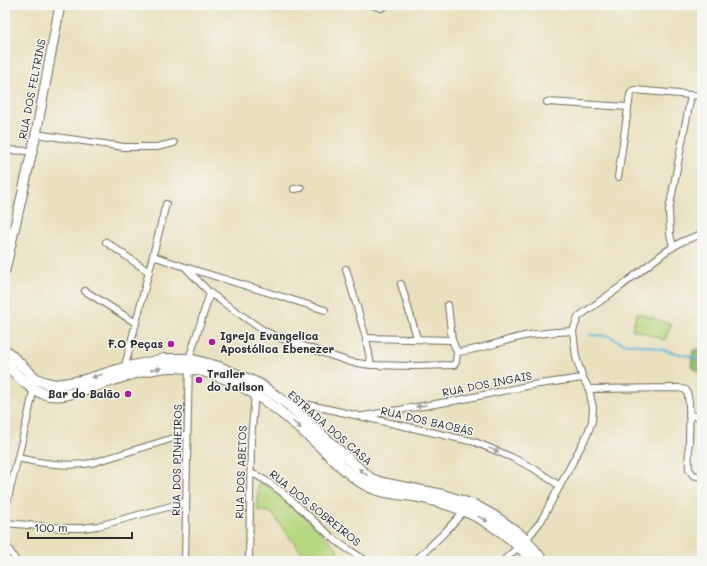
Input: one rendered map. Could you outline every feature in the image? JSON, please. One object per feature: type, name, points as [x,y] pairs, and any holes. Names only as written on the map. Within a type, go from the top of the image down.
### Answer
[{"type":"main road","name":"ESTRADA DOS CASA","points":[[5,350],[35,384]]},
{"type":"main road","name":"ESTRADA DOS CASA","points":[[5,363],[15,374],[35,384],[46,383],[56,385],[124,372],[162,368],[189,363],[210,373],[257,389],[285,409],[366,485],[381,486],[450,505],[467,507],[522,543],[543,561]]},
{"type":"main road","name":"ESTRADA DOS CASA","points":[[522,543],[532,561]]},
{"type":"street","name":"RUA DOS FELTRINS","points":[[5,270],[36,134],[60,5]]},
{"type":"street","points":[[373,5],[381,8],[386,5]]},
{"type":"street","points":[[618,178],[628,107],[632,91],[702,96]]},
{"type":"street","points":[[673,247],[670,234],[669,210],[691,95]]},
{"type":"street","points":[[547,102],[628,107]]},
{"type":"street","points":[[36,134],[124,147],[156,147],[174,143]]},
{"type":"street","points":[[5,150],[31,151]]},
{"type":"street","points":[[124,372],[166,204]]},
{"type":"street","points":[[503,561],[522,543],[541,521],[587,436],[592,421],[593,408],[589,389],[583,378],[576,357],[573,331],[578,317],[665,252],[683,241],[702,234]]},
{"type":"street","points":[[106,242],[149,272]]},
{"type":"street","points":[[153,256],[325,310]]},
{"type":"street","points":[[185,267],[210,293],[269,334],[342,360],[371,365],[452,366],[455,364],[457,352],[452,340],[448,305]]},
{"type":"street","points":[[346,269],[366,338],[371,365]]},
{"type":"street","points":[[401,284],[417,338]]},
{"type":"street","points":[[85,291],[136,323]]},
{"type":"street","name":"RUA DOS PINHEIROS","points":[[184,561],[189,363],[210,293]]},
{"type":"street","points":[[457,352],[480,349],[529,335],[573,331]]},
{"type":"street","points":[[366,338],[452,340]]},
{"type":"street","name":"RUA DOS INGAIS","points":[[361,416],[459,400],[532,385],[583,378]]},
{"type":"street","points":[[5,510],[35,384]]},
{"type":"street","name":"RUA DOS ABETOS","points":[[249,561],[252,422],[257,389]]},
{"type":"street","points":[[589,389],[684,389],[688,393],[689,465],[691,474],[702,477]]},
{"type":"street","name":"RUA DOS BAOBÁS","points":[[285,409],[310,405],[475,442],[528,465],[560,486]]},
{"type":"street","points":[[395,410],[395,424]]},
{"type":"street","points":[[689,415],[702,417]]},
{"type":"street","points":[[18,458],[39,463],[65,466],[79,465],[92,463],[187,434]]},
{"type":"street","name":"RUA DOS SOBREIROS","points":[[251,473],[265,480],[284,494],[335,540],[366,561]]},
{"type":"street","points":[[5,523],[63,528],[87,528],[186,502]]},
{"type":"street","points":[[416,561],[467,507]]},
{"type":"street","points":[[5,543],[16,561]]},
{"type":"green space","points":[[637,313],[671,324],[665,340],[632,329]]},
{"type":"green space","points":[[702,349],[702,374],[691,366],[693,350]]},
{"type":"green space","points":[[258,483],[266,486],[287,500],[310,521],[337,548],[337,561],[307,561],[306,557],[272,513],[258,510]]},
{"type":"waterway","points":[[590,335],[609,336],[622,343],[648,346],[689,356],[702,361]]},
{"type":"place","name":"Igreja Evangelica Apostólica Ebenezer","points":[[212,342]]},
{"type":"place","name":"F.O Peças","points":[[171,344]]},
{"type":"place","name":"Trailer do Jailson","points":[[199,380]]},
{"type":"place","name":"Bar do Balão","points":[[128,394]]}]
